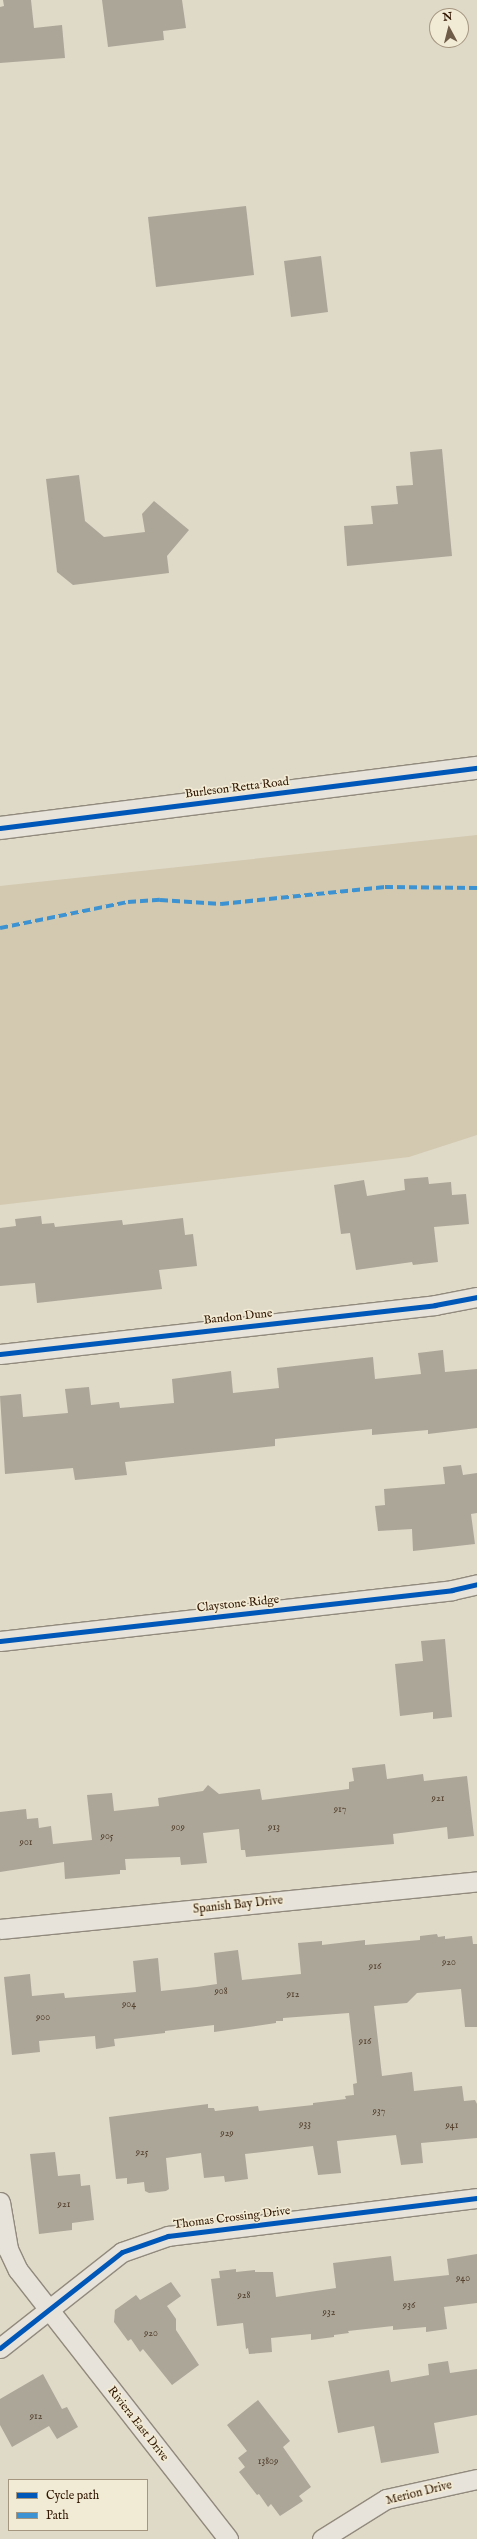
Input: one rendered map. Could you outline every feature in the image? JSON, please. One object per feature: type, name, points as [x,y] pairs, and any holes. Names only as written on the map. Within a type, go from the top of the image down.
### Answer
[{"type":"street","name":"Burleson Retta Road","points":[[0,828],[477,768]]},
{"type":"street","name":"Bandon Dune","points":[[0,1354],[435,1305],[477,1297]]},
{"type":"street","name":"Claystone Ridge","points":[[0,1641],[452,1590],[477,1584]]},
{"type":"street","name":"Spanish Bay Drive","points":[[0,1929],[477,1881]]},
{"type":"street","name":"Thomas Crossing Drive","points":[[0,2348],[47,2309],[122,2252],[168,2236],[477,2198]]},
{"type":"street","name":"Riviera East Drive","points":[[0,2202],[8,2249],[18,2270],[228,2539]]},
{"type":"street","name":"Merion Drive","points":[[322,2539],[386,2499],[477,2479]]},
{"type":"shaded area","points":[[477,835],[477,1135],[409,1157],[0,1205],[0,886]]},
{"type":"building","points":[[3,0],[31,0],[34,28],[62,25],[65,58],[0,63],[0,7],[4,6]]},
{"type":"building","points":[[102,0],[182,0],[186,28],[163,31],[164,40],[108,47]]},
{"type":"building","points":[[246,206],[254,275],[156,287],[148,217]]},
{"type":"building","points":[[321,256],[328,312],[291,317],[284,261]]},
{"type":"building","points":[[442,449],[452,556],[347,566],[344,526],[373,524],[371,506],[398,504],[396,486],[413,485],[410,452]]},
{"type":"building","points":[[79,475],[85,521],[104,537],[145,532],[142,514],[154,501],[189,530],[167,556],[169,573],[73,585],[57,572],[46,479]]},
{"type":"building","points":[[428,1177],[429,1184],[451,1182],[452,1195],[466,1194],[469,1224],[434,1227],[438,1262],[413,1265],[412,1262],[356,1270],[350,1233],[341,1234],[334,1185],[364,1180],[367,1196],[405,1190],[404,1179]]},
{"type":"building","points":[[41,1216],[42,1224],[54,1223],[55,1227],[122,1220],[123,1225],[183,1218],[185,1235],[193,1234],[197,1266],[159,1270],[162,1289],[37,1303],[35,1283],[0,1286],[0,1228],[16,1226],[15,1219]]},
{"type":"building","points":[[443,1350],[445,1372],[477,1369],[477,1428],[428,1434],[428,1430],[372,1435],[372,1429],[275,1439],[275,1446],[125,1462],[127,1475],[75,1480],[73,1468],[5,1474],[0,1396],[21,1394],[23,1417],[68,1413],[65,1389],[89,1387],[91,1405],[119,1402],[120,1408],[174,1403],[172,1379],[231,1371],[233,1393],[279,1388],[277,1368],[373,1357],[375,1379],[421,1374],[418,1353]]},
{"type":"building","points":[[461,1465],[463,1475],[477,1473],[477,1513],[471,1514],[475,1544],[413,1551],[412,1529],[378,1531],[375,1506],[385,1505],[384,1489],[445,1484],[443,1467]]},
{"type":"building","points":[[445,1639],[452,1717],[433,1719],[433,1712],[400,1716],[395,1664],[423,1661],[421,1641]]},
{"type":"building","points":[[385,1764],[387,1779],[423,1774],[424,1781],[467,1776],[474,1836],[448,1839],[447,1827],[393,1834],[394,1844],[246,1857],[245,1850],[241,1850],[239,1829],[203,1833],[207,1863],[181,1865],[180,1857],[125,1859],[126,1870],[120,1870],[120,1874],[65,1879],[64,1862],[0,1872],[0,1812],[26,1809],[27,1819],[38,1818],[39,1828],[51,1826],[53,1844],[92,1840],[87,1795],[112,1793],[114,1811],[159,1806],[158,1798],[203,1791],[208,1785],[219,1794],[260,1789],[262,1800],[349,1789],[349,1782],[354,1781],[352,1768]]},
{"type":"building","points":[[437,1934],[438,1937],[445,1936],[445,1939],[472,1936],[473,1944],[477,1944],[477,2027],[465,2027],[461,1989],[417,1993],[407,2003],[374,2006],[382,2076],[412,2072],[414,2091],[462,2086],[464,2101],[475,2100],[477,2104],[477,2138],[421,2143],[423,2163],[401,2165],[396,2135],[337,2141],[341,2173],[318,2175],[313,2146],[245,2154],[248,2179],[225,2182],[224,2176],[204,2178],[201,2153],[166,2158],[169,2189],[166,2191],[149,2193],[145,2191],[144,2182],[127,2184],[127,2178],[116,2179],[109,2117],[208,2104],[208,2108],[214,2108],[215,2111],[258,2106],[259,2111],[313,2105],[313,2103],[346,2099],[345,2096],[354,2095],[353,2084],[357,2083],[349,2013],[283,2018],[283,2021],[276,2021],[276,2023],[214,2032],[214,2025],[165,2031],[165,2033],[114,2039],[115,2046],[96,2049],[95,2036],[39,2041],[40,2052],[12,2055],[4,1977],[30,1974],[32,1996],[64,1993],[65,1998],[136,1992],[133,1961],[158,1958],[161,1991],[217,1984],[214,1953],[238,1950],[242,1980],[301,1974],[298,1943],[322,1941],[322,1945],[365,1940],[365,1945],[420,1940],[420,1936]]},
{"type":"building","points":[[55,2152],[58,2176],[80,2174],[81,2186],[90,2185],[94,2220],[72,2223],[72,2230],[39,2234],[30,2154]]},
{"type":"building","points":[[477,2254],[477,2303],[444,2307],[447,2329],[426,2332],[426,2327],[393,2330],[393,2326],[348,2331],[349,2333],[334,2335],[334,2337],[311,2340],[311,2334],[271,2338],[272,2352],[249,2354],[248,2348],[246,2349],[243,2323],[217,2326],[211,2279],[220,2278],[219,2271],[236,2269],[236,2272],[255,2270],[255,2272],[273,2272],[276,2297],[336,2288],[333,2263],[391,2256],[394,2281],[449,2275],[447,2259]]},
{"type":"building","points":[[171,2282],[181,2296],[167,2306],[176,2319],[176,2330],[199,2365],[172,2385],[143,2349],[140,2352],[131,2339],[128,2341],[114,2322],[115,2310],[136,2295],[140,2300]]},
{"type":"building","points":[[448,2361],[450,2373],[477,2369],[477,2415],[434,2423],[439,2453],[381,2463],[374,2426],[338,2433],[328,2381],[389,2370],[391,2382],[429,2375],[428,2364]]},
{"type":"building","points":[[43,2374],[62,2409],[67,2407],[78,2427],[57,2439],[49,2426],[12,2447],[0,2425],[0,2399]]},
{"type":"building","points":[[258,2400],[290,2441],[283,2447],[311,2487],[299,2496],[303,2501],[280,2516],[271,2504],[268,2507],[259,2494],[257,2495],[239,2472],[245,2467],[238,2458],[247,2451],[227,2425]]},
{"type":"marked path","points":[[0,928],[128,902],[160,900],[221,904],[385,887],[477,888]]},
{"type":"cycle path","points":[[0,828],[477,768]]},
{"type":"cycle path","points":[[0,1354],[435,1305],[477,1297]]},
{"type":"cycle path","points":[[0,1641],[452,1590],[477,1584]]},
{"type":"cycle path","points":[[0,2348],[122,2252],[168,2236],[477,2198]]}]
